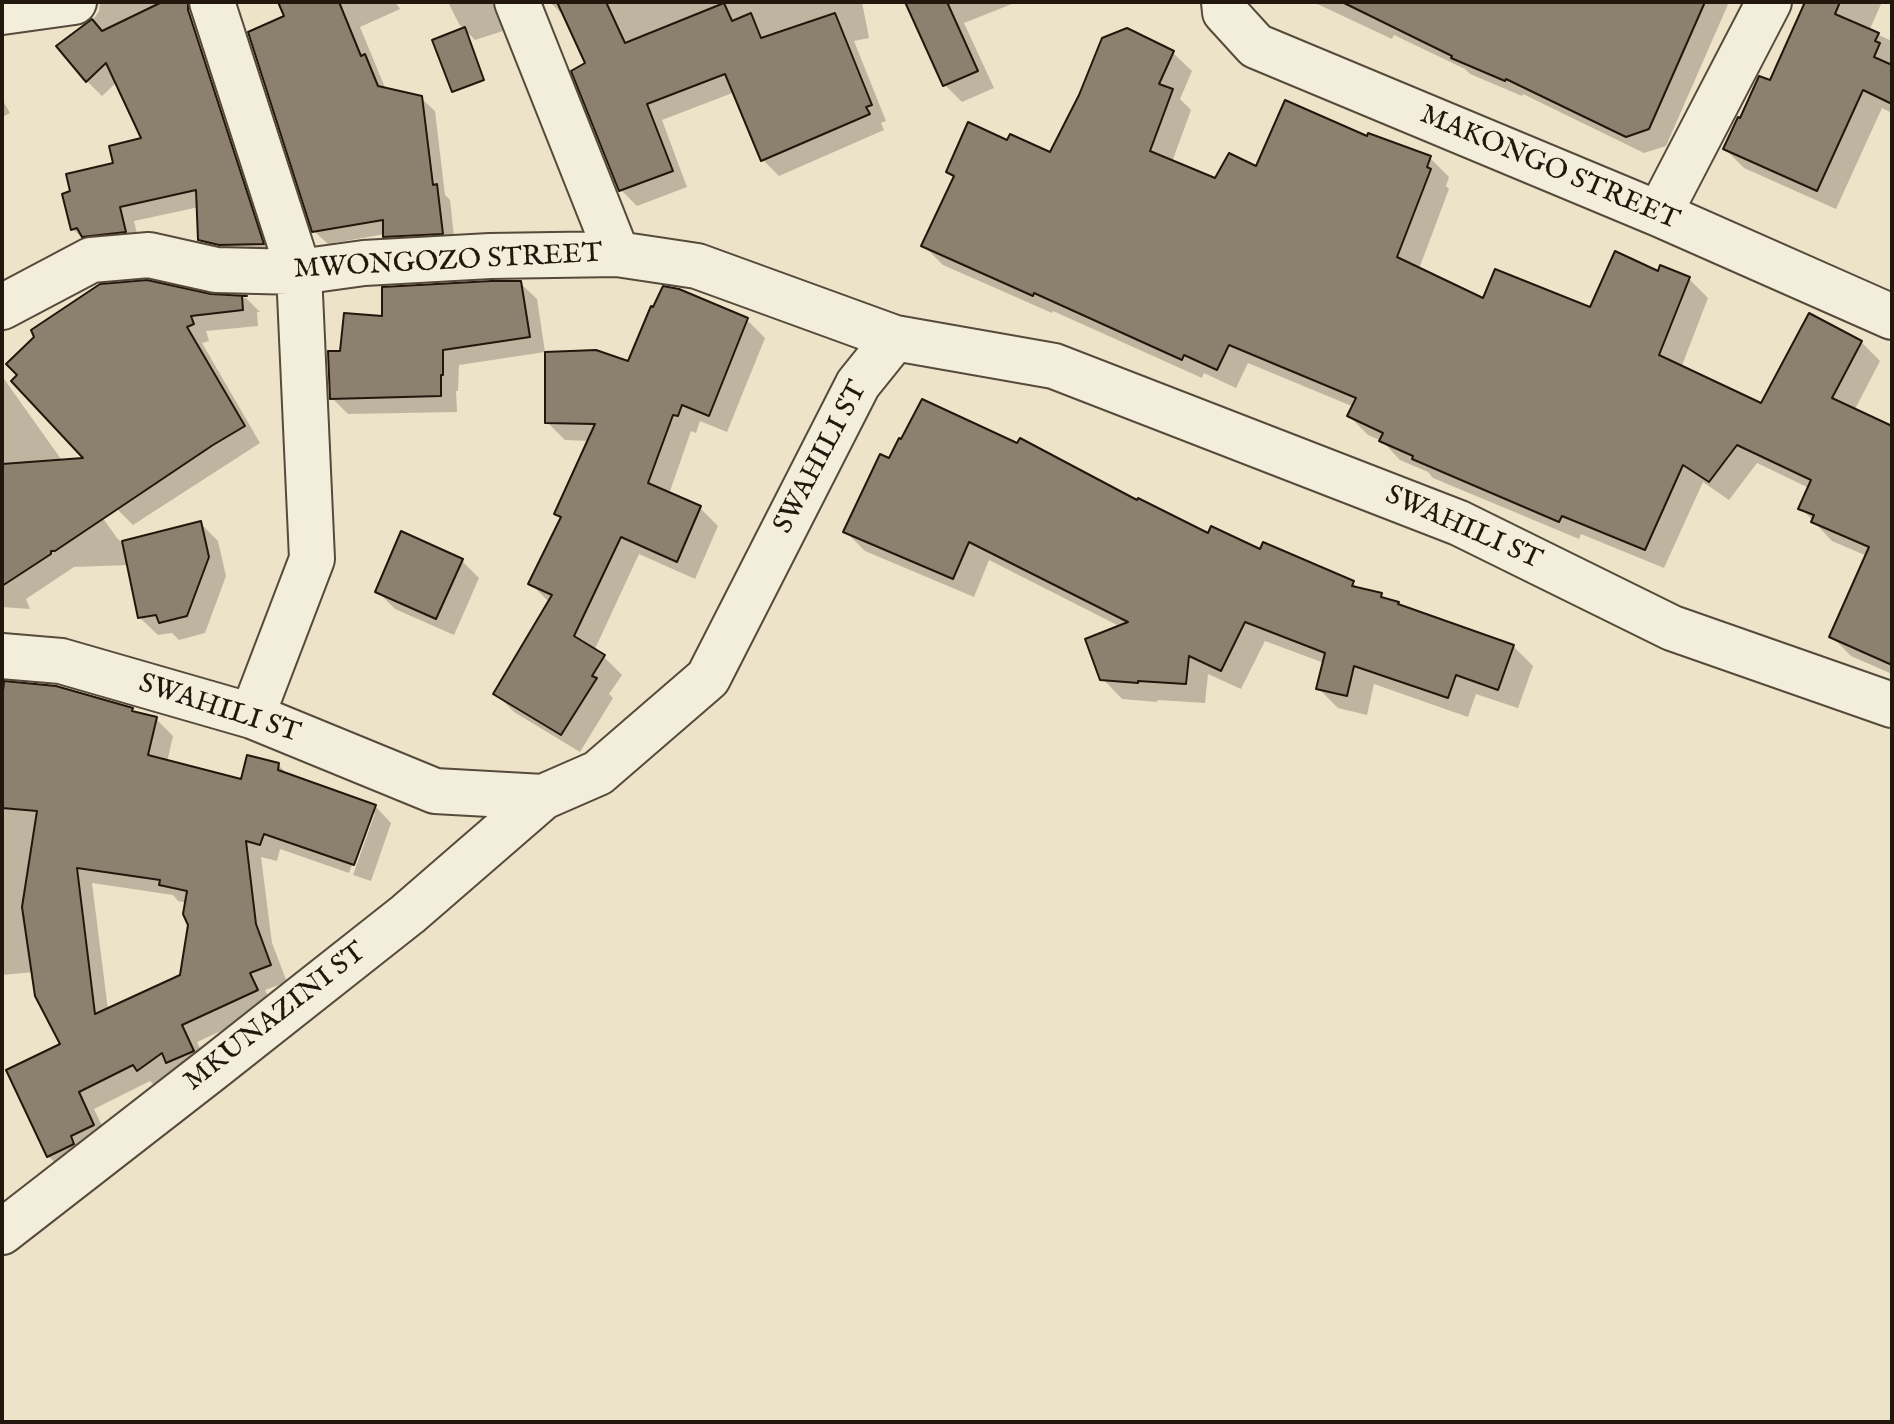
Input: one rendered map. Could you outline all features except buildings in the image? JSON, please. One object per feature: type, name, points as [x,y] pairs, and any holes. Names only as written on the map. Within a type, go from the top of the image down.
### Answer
[{"type":"street","points":[[2,12],[74,2]]},
{"type":"street","points":[[212,2],[299,272],[312,559],[252,716]]},
{"type":"street","points":[[517,2],[617,254]]},
{"type":"street","name":"MAKONGO STREET","points":[[1224,2],[1225,12],[1256,46],[1659,214],[1892,317]]},
{"type":"street","points":[[1659,214],[1769,2]]},
{"type":"street","name":"MWONGOZO STREET","points":[[2,307],[91,260],[149,255],[216,270],[299,272],[395,261],[617,254],[697,266],[895,338]]},
{"type":"street","name":"SWAHILI ST","points":[[2,656],[61,661],[252,716],[435,791],[543,797],[598,773],[708,678],[858,384],[895,338],[1054,366],[1459,523],[1672,628],[1892,705]]},
{"type":"street","name":"MKUNAZINI ST","points":[[4,1225],[201,1078],[408,914],[543,797]]}]
